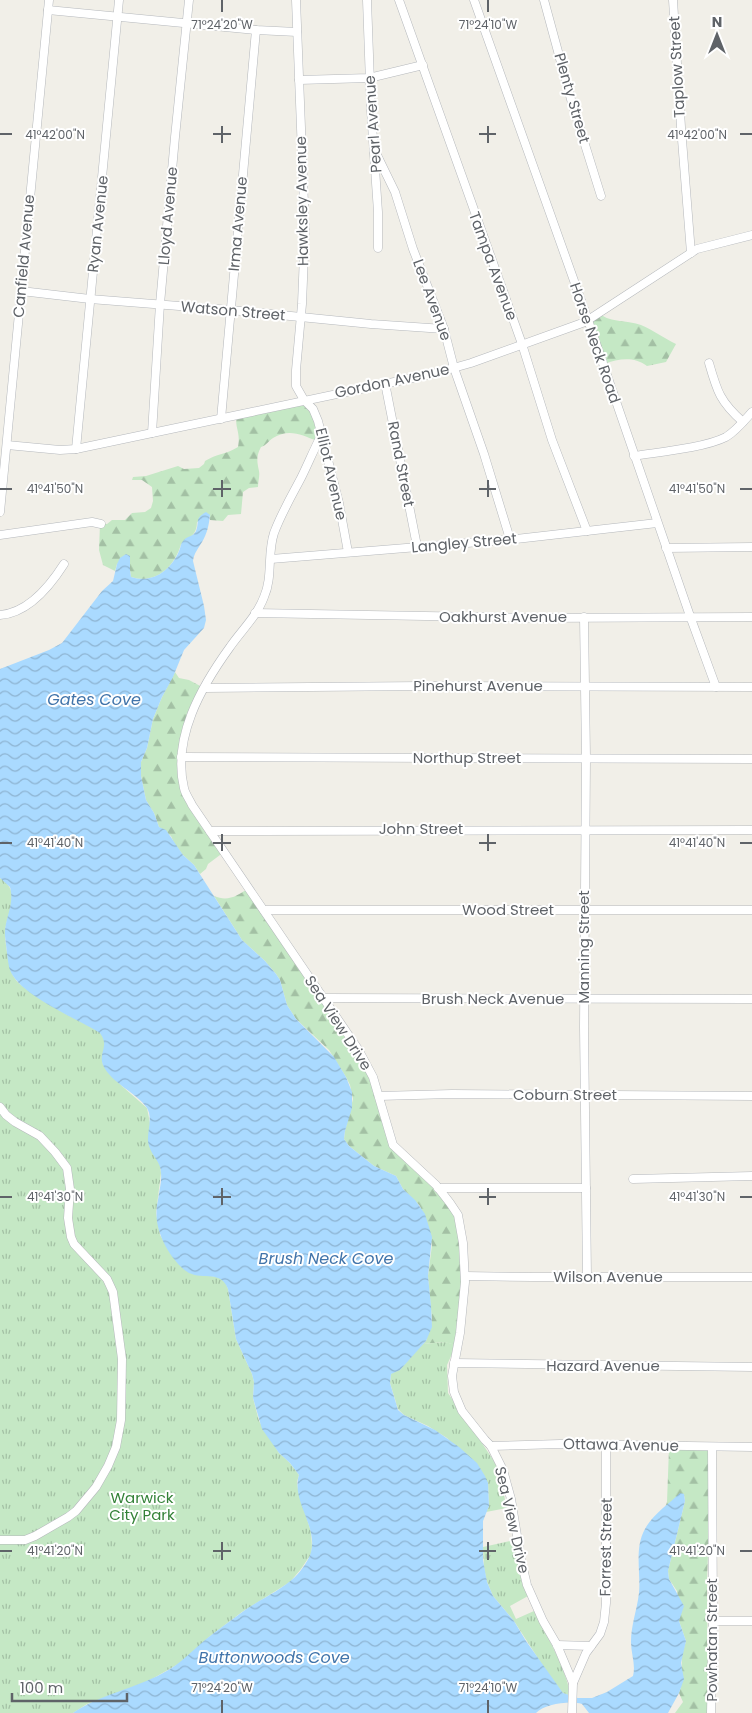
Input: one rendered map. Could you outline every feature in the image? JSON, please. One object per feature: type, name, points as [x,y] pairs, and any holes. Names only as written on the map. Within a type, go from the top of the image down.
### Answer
[{"type":"street","name":"Canfield Avenue","points":[[0,512],[49,0]]},
{"type":"street","name":"Ryan Avenue","points":[[76,449],[119,0]]},
{"type":"street","name":"Lloyd Avenue","points":[[152,433],[160,304],[189,0]]},
{"type":"street","name":"Hawksley Avenue","points":[[296,0],[305,230],[296,386],[304,400]]},
{"type":"street","name":"Pearl Avenue","points":[[367,0],[369,78],[378,212],[378,248]]},
{"type":"street","name":"Tampa Avenue","points":[[399,0],[522,344],[552,440],[587,531]]},
{"type":"street","name":"Horse Neck Road","points":[[474,0],[716,687]]},
{"type":"street","name":"Plenty Street","points":[[544,0],[572,103],[601,196]]},
{"type":"street","name":"Taplow Street","points":[[673,0],[691,253]]},
{"type":"street","points":[[48,10],[188,24],[297,32]]},
{"type":"street","name":"Irma Avenue","points":[[221,419],[256,30]]},
{"type":"street","points":[[299,80],[369,78],[422,65]]},
{"type":"street","name":"Lee Avenue","points":[[374,149],[395,192],[413,249],[444,329],[454,368],[484,454],[510,539]]},
{"type":"street","name":"Gordon Avenue","points":[[7,445],[60,450],[76,449],[454,368],[585,322],[697,249],[752,235]]},
{"type":"street","name":"Watson Street","points":[[21,291],[90,299],[444,329]]},
{"type":"street","points":[[709,363],[721,398],[730,411],[743,422]]},
{"type":"street","name":"Rand Street","points":[[385,383],[417,546]]},
{"type":"street","name":"Elliot Avenue","points":[[304,400],[316,415],[322,434],[339,503],[348,552]]},
{"type":"street","points":[[634,456],[715,441],[727,436],[752,412]]},
{"type":"street","name":"Sea View Drive","points":[[322,434],[274,534],[264,598],[255,614],[225,654],[205,688],[187,726],[181,757],[184,789],[192,805],[352,1039],[366,1064],[379,1096],[393,1145],[438,1188],[458,1215],[462,1230],[465,1276],[460,1333],[452,1381],[458,1403],[491,1446],[500,1462],[508,1487],[527,1585],[543,1621],[557,1644],[573,1683],[572,1711]]},
{"type":"street","points":[[0,535],[84,523],[101,524]]},
{"type":"street","name":"Langley Street","points":[[271,559],[510,539],[657,523]]},
{"type":"street","points":[[666,548],[752,547]]},
{"type":"street","points":[[0,614],[24,607],[41,594],[64,564]]},
{"type":"street","name":"Oakhurst Avenue","points":[[255,614],[752,617]]},
{"type":"street","name":"Manning Street","points":[[584,617],[586,758],[584,999],[587,1277]]},
{"type":"street","name":"Pinehurst Avenue","points":[[205,688],[752,687]]},
{"type":"street","name":"Northup Street","points":[[181,757],[752,759]]},
{"type":"street","name":"John Street","points":[[210,831],[752,830]]},
{"type":"street","name":"Wood Street","points":[[264,910],[752,910]]},
{"type":"street","name":"Brush Neck Avenue","points":[[324,998],[752,1000]]},
{"type":"street","name":"Coburn Street","points":[[379,1096],[452,1094],[752,1096]]},
{"type":"street","points":[[0,1108],[6,1116],[40,1136],[68,1168],[70,1189],[68,1218],[71,1238],[74,1244],[107,1279],[112,1288],[121,1344],[122,1420],[108,1466],[96,1487],[76,1510],[41,1533],[25,1540],[0,1540]]},
{"type":"street","points":[[632,1179],[752,1176]]},
{"type":"street","points":[[438,1188],[586,1188]]},
{"type":"street","name":"Wilson Avenue","points":[[465,1276],[752,1277]]},
{"type":"street","name":"Hazard Avenue","points":[[454,1363],[752,1367]]},
{"type":"street","name":"Ottawa Avenue","points":[[491,1446],[518,1444],[752,1447]]},
{"type":"street","name":"Forrest Street","points":[[573,1683],[582,1661],[600,1634],[606,1603],[606,1445]]},
{"type":"street","name":"Powhatan Street","points":[[711,1713],[713,1621],[712,1447]]},
{"type":"street","points":[[713,1621],[752,1621]]},
{"type":"street","points":[[557,1644],[591,1646]]},
{"type":"green space","points":[[600,314],[609,319],[636,323],[676,344],[666,362],[647,366],[626,359],[604,364],[589,318]]},
{"type":"green space","points":[[304,399],[320,423],[317,441],[285,433],[273,438],[261,447],[257,459],[258,487],[249,488],[243,492],[241,514],[228,515],[223,521],[210,520],[210,515],[197,522],[194,533],[181,544],[169,567],[156,576],[140,579],[131,577],[130,556],[117,564],[115,571],[103,565],[99,550],[100,524],[107,524],[112,520],[125,520],[132,513],[145,512],[151,508],[153,501],[152,487],[142,480],[132,480],[133,477],[146,476],[178,466],[184,469],[199,468],[205,461],[238,447],[237,415]]},
{"type":"green space","points":[[175,672],[179,678],[189,680],[204,688],[183,741],[184,788],[224,852],[208,864],[206,869],[200,874],[194,865],[183,855],[171,836],[159,827],[154,813],[146,800],[141,776],[141,762],[147,748],[153,719]]},
{"type":"green space","name":"Warwick City Park","points":[[0,878],[11,890],[12,896],[5,933],[9,962],[15,979],[45,1002],[100,1032],[105,1040],[102,1057],[103,1065],[123,1087],[147,1108],[150,1123],[149,1145],[160,1165],[161,1173],[156,1213],[160,1235],[175,1259],[194,1274],[219,1277],[225,1281],[236,1339],[254,1382],[253,1398],[259,1421],[279,1453],[299,1475],[297,1482],[298,1490],[311,1532],[311,1554],[290,1582],[242,1612],[209,1637],[180,1663],[145,1683],[87,1704],[73,1713],[0,1713]]},
{"type":"green space","points":[[249,888],[372,1071],[393,1145],[453,1206],[465,1276],[456,1345],[444,1342],[423,1344],[426,1341],[432,1320],[428,1276],[432,1245],[420,1206],[403,1189],[396,1176],[374,1166],[349,1146],[344,1139],[353,1099],[346,1077],[329,1050],[296,1019],[287,1005],[280,980],[276,974],[242,940],[214,896],[228,898],[236,896]]},
{"type":"green space","points":[[445,1342],[456,1345],[447,1365],[448,1393],[494,1461],[507,1508],[486,1512],[489,1506],[488,1483],[447,1438],[428,1426],[404,1415],[398,1409],[390,1383],[391,1374],[423,1344]]},
{"type":"green space","points":[[669,1448],[711,1449],[712,1451],[707,1580],[708,1713],[675,1713],[683,1702],[679,1693],[681,1687],[682,1655],[686,1641],[679,1621],[677,1591],[669,1579],[668,1571],[685,1501],[684,1494],[665,1508],[667,1502]]},
{"type":"green space","points":[[514,1540],[528,1596],[510,1606],[516,1619],[534,1611],[566,1676],[570,1696],[563,1693],[552,1680],[514,1621],[493,1596],[487,1582],[483,1547]]},
{"type":"water","name":"Brush Neck Cove","points":[[206,512],[210,515],[207,529],[193,561],[206,620],[204,628],[184,650],[153,719],[147,748],[141,762],[141,776],[146,800],[154,813],[159,827],[166,830],[183,855],[194,865],[242,940],[276,974],[280,980],[287,1005],[296,1019],[334,1057],[346,1077],[352,1092],[352,1108],[344,1139],[349,1146],[374,1166],[396,1176],[403,1189],[415,1200],[425,1214],[432,1237],[428,1276],[432,1327],[426,1341],[400,1370],[391,1374],[390,1383],[398,1410],[404,1415],[435,1430],[459,1447],[477,1463],[485,1476],[488,1483],[489,1506],[483,1521],[483,1560],[487,1582],[493,1596],[514,1621],[563,1693],[578,1698],[592,1698],[607,1692],[633,1676],[631,1636],[639,1593],[639,1552],[642,1536],[656,1514],[680,1493],[684,1494],[685,1501],[668,1571],[669,1579],[684,1606],[679,1621],[686,1641],[681,1663],[684,1679],[668,1713],[589,1713],[582,1704],[571,1702],[551,1705],[536,1713],[73,1713],[95,1701],[152,1679],[174,1666],[223,1626],[295,1577],[302,1569],[311,1552],[311,1533],[298,1494],[299,1475],[279,1453],[262,1429],[253,1398],[254,1382],[252,1374],[236,1339],[228,1289],[225,1283],[217,1277],[195,1275],[186,1271],[170,1254],[161,1236],[156,1212],[161,1169],[148,1142],[150,1117],[147,1108],[137,1097],[118,1083],[103,1065],[104,1042],[100,1033],[50,1006],[16,979],[9,967],[5,936],[11,894],[10,887],[0,878],[0,669],[62,643],[102,591],[113,581],[117,564],[120,558],[126,554],[130,556],[131,577],[147,579],[160,574],[176,558],[183,541],[195,533],[199,518]]},
{"type":"water label","name":"Gates Cove","points":[[94,699]]},
{"type":"water label","name":"Buttonwoods Cove","points":[[274,1657]]}]
